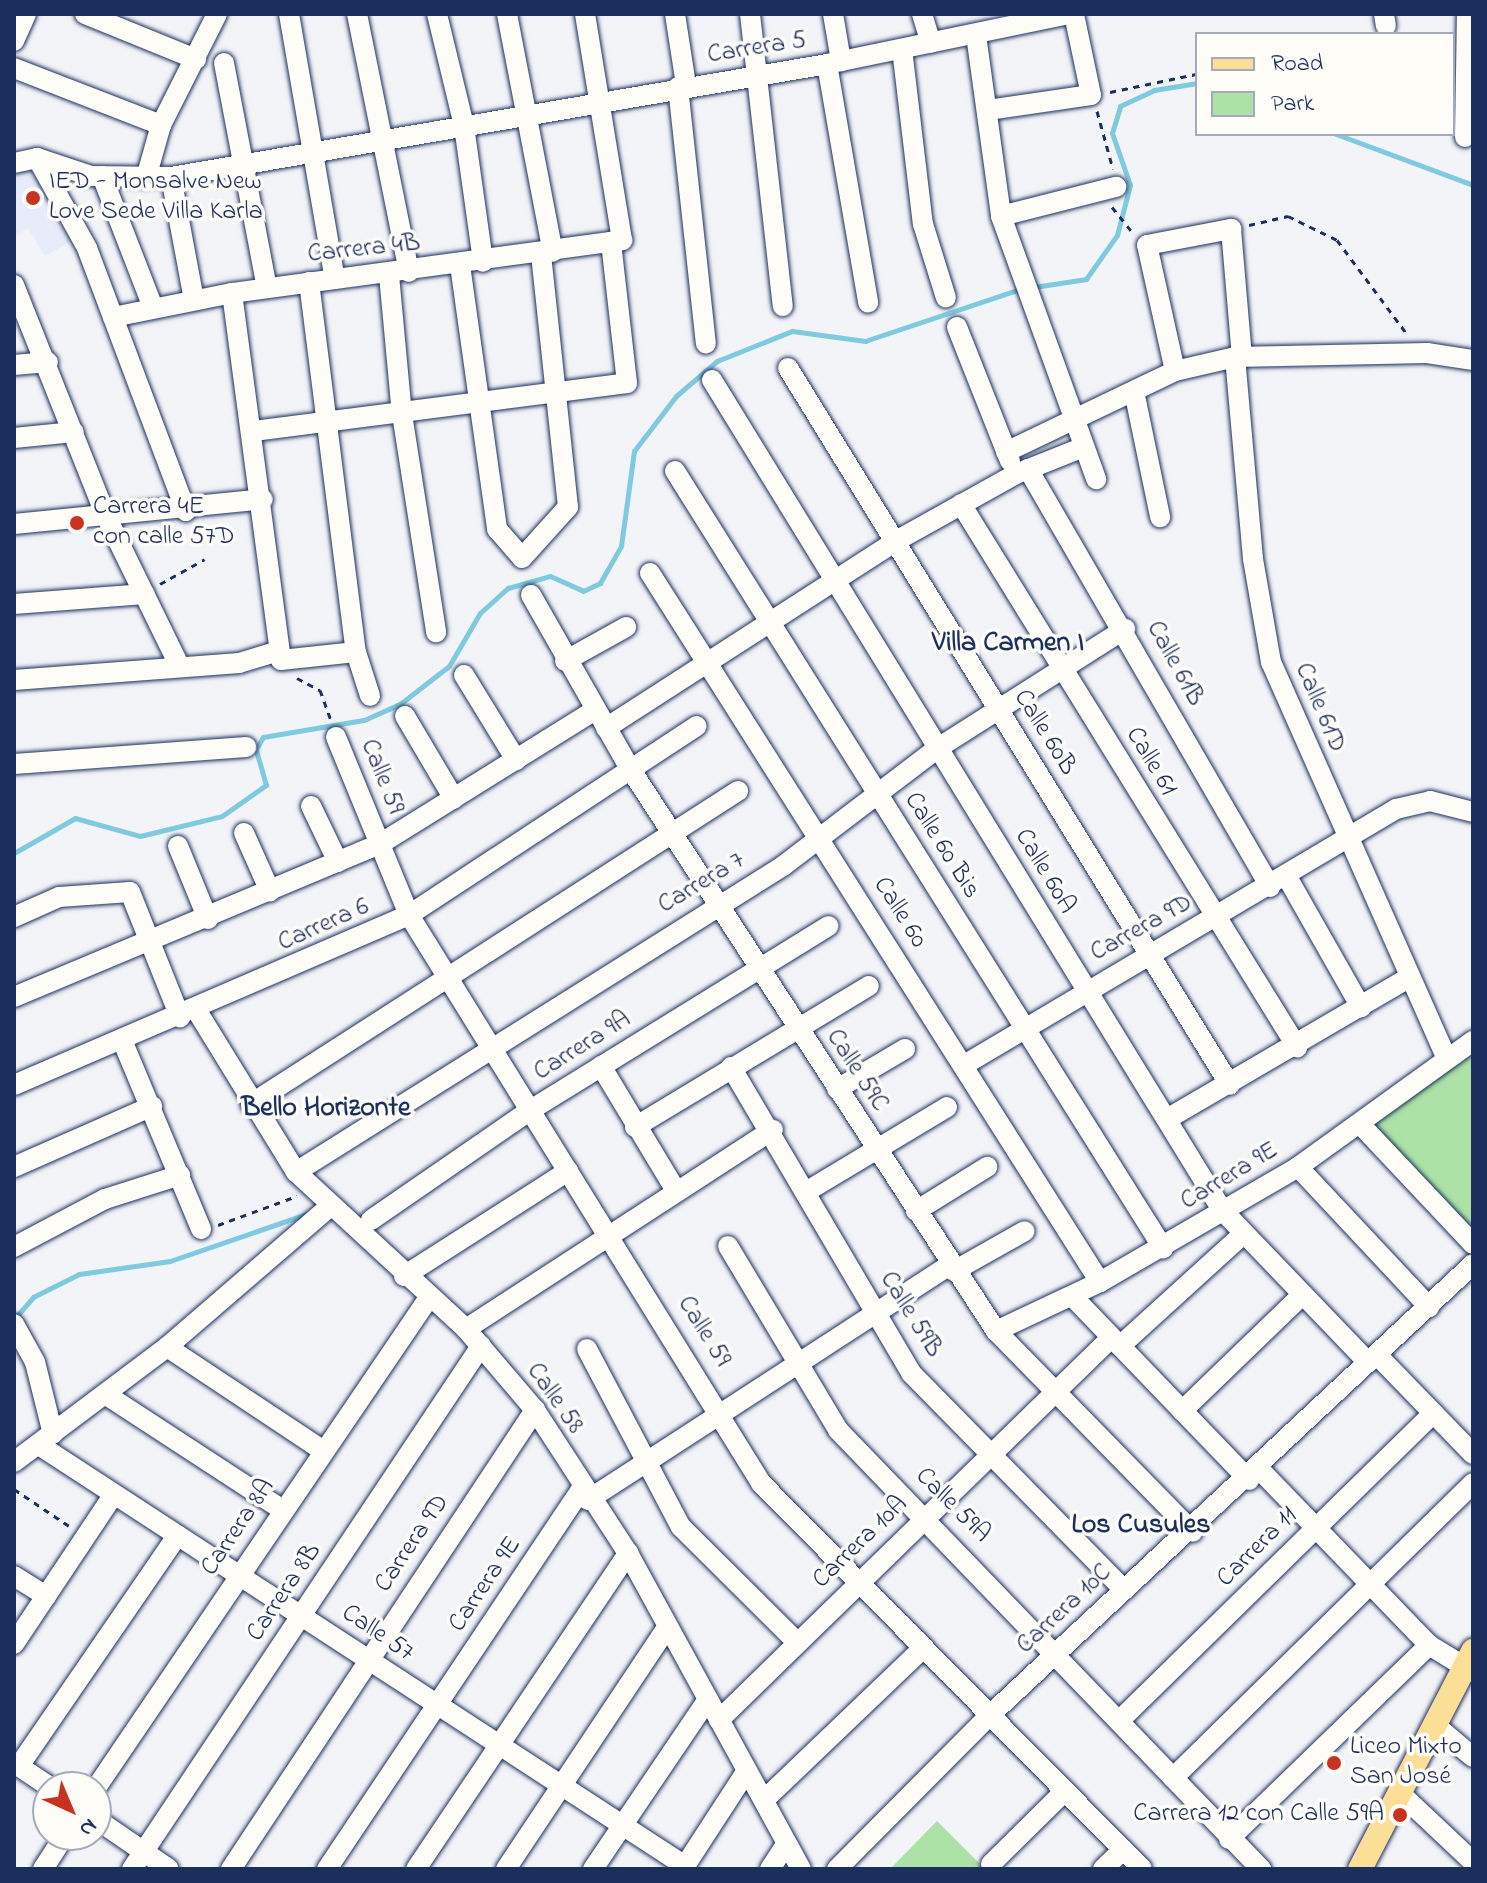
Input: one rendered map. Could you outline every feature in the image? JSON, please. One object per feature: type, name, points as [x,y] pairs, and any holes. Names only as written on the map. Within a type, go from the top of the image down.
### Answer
[{"type":"main road","points":[[1360,1869],[1471,1663]]},
{"type":"street","points":[[14,41],[26,14]]},
{"type":"street","points":[[85,14],[196,59]]},
{"type":"street","points":[[146,178],[161,125],[217,14]]},
{"type":"street","points":[[289,14],[335,279]]},
{"type":"street","points":[[357,14],[386,139],[399,274],[402,414],[436,632]]},
{"type":"street","points":[[437,14],[464,126],[483,262]]},
{"type":"street","points":[[460,265],[497,529],[522,558],[568,507],[556,395],[547,253],[529,114],[507,14]]},
{"type":"street","points":[[254,431],[331,425],[627,383],[605,102],[585,14]]},
{"type":"street","points":[[675,14],[706,343]]},
{"type":"street","points":[[750,14],[783,306]]},
{"type":"street","points":[[833,14],[834,63],[868,302]]},
{"type":"street","points":[[922,14],[931,43]]},
{"type":"street","points":[[988,110],[1091,95],[1071,14]]},
{"type":"street","name":"Carrera 5","points":[[37,158],[102,176],[171,177],[682,86],[834,63],[976,35],[1001,22],[1071,14]]},
{"type":"street","points":[[1465,137],[1467,14]]},
{"type":"street","points":[[976,35],[1001,216],[1023,288],[1096,479]]},
{"type":"street","points":[[902,49],[923,224],[946,298]]},
{"type":"street","points":[[224,63],[267,288]]},
{"type":"street","points":[[14,68],[161,125]]},
{"type":"street","points":[[14,163],[37,158],[87,248],[186,511]]},
{"type":"street","points":[[102,176],[152,305]]},
{"type":"street","points":[[171,177],[194,300]]},
{"type":"street","points":[[1001,216],[1116,187]]},
{"type":"street","points":[[1175,371],[1147,245],[1231,229]]},
{"type":"street","name":"Calle 61D","points":[[1231,229],[1253,559],[1271,662],[1407,979],[1445,1055]]},
{"type":"street","name":"Carrera 4B","points":[[113,317],[152,305],[309,282],[399,274],[617,241]]},
{"type":"street","points":[[309,282],[331,425],[356,652],[370,696]]},
{"type":"street","points":[[14,286],[48,362],[106,516],[179,665]]},
{"type":"street","points":[[232,293],[263,499],[280,656]]},
{"type":"street","name":"Calle 61B","points":[[957,327],[1006,452],[1022,471],[1125,629],[1278,882],[1361,1007]]},
{"type":"street","points":[[1006,452],[1175,371],[1238,357],[1427,353],[1473,360]]},
{"type":"street","points":[[14,365],[48,362]]},
{"type":"street","name":"Calle 60B","points":[[788,368],[1230,1085]]},
{"type":"street","name":"Calle 60A","points":[[712,380],[830,580],[938,748],[1222,1210],[1303,1294],[1433,1413],[1473,1454]]},
{"type":"street","points":[[1134,391],[1160,517]]},
{"type":"street","points":[[14,438],[74,432]]},
{"type":"street","points":[[14,997],[208,919],[380,844],[516,760],[705,662],[830,580],[961,504],[1022,471],[1084,447]]},
{"type":"street","name":"Calle 60 Bis","points":[[675,471],[771,619],[878,796],[1163,1248]]},
{"type":"street","points":[[14,524],[186,511],[263,499]]},
{"type":"street","name":"Calle 61","points":[[961,504],[1297,1047]]},
{"type":"street","name":"Calle 60","points":[[650,573],[705,662],[823,839],[1100,1282]]},
{"type":"street","points":[[14,604],[145,594]]},
{"type":"street","name":"Calle 59C","points":[[531,595],[565,661],[631,770],[759,972],[996,1331],[1057,1387],[1193,1532]]},
{"type":"street","points":[[565,661],[626,627]]},
{"type":"street","name":"Carrera 7","points":[[302,1179],[489,1047],[823,839],[938,748],[1125,629]]},
{"type":"street","points":[[14,680],[356,652]]},
{"type":"street","points":[[464,675],[516,760]]},
{"type":"street","points":[[405,716],[454,799]]},
{"type":"street","name":"Carrera 6","points":[[14,1085],[188,1014],[409,915],[697,726]]},
{"type":"street","name":"Calle 59","points":[[336,737],[409,915],[529,1111],[724,1415],[761,1483],[921,1650],[1142,1869]]},
{"type":"street","points":[[14,764],[246,747]]},
{"type":"street","points":[[251,1104],[738,791]]},
{"type":"street","name":"Carrera 9D","points":[[964,1065],[1086,990],[1278,882],[1396,809],[1430,801],[1473,812]]},
{"type":"street","points":[[311,806],[338,862]]},
{"type":"street","points":[[244,833],[270,891]]},
{"type":"street","points":[[178,846],[208,919]]},
{"type":"street","name":"Calle 58","points":[[14,917],[59,897],[130,892],[147,944],[188,1014],[302,1179],[328,1208],[428,1299],[466,1329],[535,1410],[585,1495],[628,1553],[666,1629],[801,1869]]},
{"type":"street","name":"Carrera 9A","points":[[371,1220],[529,1111],[759,972],[828,926]]},
{"type":"street","points":[[1167,1119],[1297,1047],[1407,979]]},
{"type":"street","points":[[635,1127],[869,986]]},
{"type":"street","points":[[122,1040],[201,1229]]},
{"type":"street","name":"Carrera 9E","points":[[996,1331],[1073,1297],[1163,1248],[1298,1167],[1360,1124],[1445,1055],[1473,1041]]},
{"type":"street","points":[[837,1089],[905,1049]]},
{"type":"street","points":[[601,1066],[676,1191]]},
{"type":"street","name":"Calle 59B","points":[[731,1067],[809,1190],[911,1373],[1124,1590]]},
{"type":"street","points":[[14,1167],[152,1106]]},
{"type":"street","points":[[809,1190],[947,1107]]},
{"type":"street","points":[[1360,1124],[1473,1244]]},
{"type":"street","points":[[466,1329],[773,1130]]},
{"type":"street","points":[[916,1211],[987,1167]]},
{"type":"street","points":[[1298,1167],[1429,1307]]},
{"type":"street","points":[[404,1276],[568,1171]]},
{"type":"street","points":[[14,1247],[105,1199],[180,1175]]},
{"type":"street","points":[[14,1462],[167,1347],[328,1208]]},
{"type":"street","name":"Carrera 9E","points":[[327,1869],[436,1705],[585,1495],[651,1460],[724,1415],[876,1314],[952,1268],[1025,1231]]},
{"type":"street","name":"Carrera 10A","points":[[719,1720],[1057,1387],[1243,1234]]},
{"type":"street","name":"Calle 59A","points":[[728,1246],[803,1363],[838,1430],[1059,1651],[1119,1721],[1261,1869]]},
{"type":"street","name":"Carrera 10C","points":[[837,1869],[989,1716],[1124,1590],[1255,1475],[1473,1264]]},
{"type":"street","points":[[1182,1411],[1303,1294]]},
{"type":"street","points":[[1073,1297],[1182,1411],[1316,1527],[1429,1645],[1471,1663]]},
{"type":"street","name":"Carrera 8A","points":[[107,1771],[322,1450],[428,1299]]},
{"type":"street","points":[[18,1327],[46,1440]]},
{"type":"street","name":"Carrera 8B","points":[[137,1861],[481,1346]]},
{"type":"street","points":[[167,1347],[322,1450]]},
{"type":"street","points":[[587,1349],[651,1460],[681,1527],[797,1642]]},
{"type":"street","points":[[105,1394],[283,1510]]},
{"type":"street","name":"Carrera 9D","points":[[231,1869],[367,1658],[535,1410]]},
{"type":"street","name":"Carrera 11","points":[[1119,1721],[1433,1413]]},
{"type":"street","name":"Calle 57","points":[[46,1440],[114,1494],[684,1868]]},
{"type":"street","points":[[1173,1778],[1369,1581],[1473,1483]]},
{"type":"street","points":[[14,1644],[114,1494]]},
{"type":"street","points":[[18,1771],[178,1535]]},
{"type":"street","points":[[416,1869],[628,1553]]},
{"type":"street","points":[[14,1576],[46,1596]]},
{"type":"street","points":[[506,1869],[666,1629]]},
{"type":"street","points":[[1229,1839],[1429,1645]]},
{"type":"street","points":[[764,1800],[921,1650]]},
{"type":"street","points":[[593,1869],[708,1699]]},
{"type":"street","points":[[1436,1726],[1473,1757]]},
{"type":"street","points":[[684,1868],[746,1772]]},
{"type":"street","points":[[991,1864],[1065,1791]]},
{"type":"street","points":[[1402,1795],[1473,1862]]},
{"type":"street","points":[[112,1835],[137,1861],[169,1869]]},
{"type":"street","points":[[770,1869],[786,1844]]},
{"type":"street","points":[[1103,1869],[1123,1850]]},
{"type":"street","points":[[43,1869],[55,1851]]},
{"type":"path","points":[[1116,187],[1091,95],[1195,74]]},
{"type":"path","points":[[1113,208],[1129,230]]},
{"type":"path","points":[[1231,229],[1288,216],[1337,240],[1389,318],[1427,353]]},
{"type":"path","points":[[145,594],[205,559]]},
{"type":"path","points":[[280,656],[324,700]]},
{"type":"path","points":[[201,1229],[273,1208],[302,1179]]},
{"type":"path","points":[[14,1489],[86,1537]]},
{"type":"shaded area","name":"IED - Monsalve New Love Sede Villa Karla","points":[[33,163],[74,240],[45,256],[28,228],[14,237],[14,168]]},
{"type":"green space","points":[[1473,1048],[1473,1238],[1369,1124]]},
{"type":"green space","points":[[937,1821],[985,1869],[890,1869]]},
{"type":"waterway","points":[[1034,287],[1086,279],[1117,235],[1130,185],[1112,133],[1120,106],[1154,90],[1195,83]]},
{"type":"waterway","points":[[1341,136],[1473,185]]},
{"type":"waterway","points":[[14,853],[75,818],[140,836],[222,816],[266,785],[256,749],[263,737],[364,720],[400,704],[449,666],[480,613],[508,588],[550,576],[583,591],[600,583],[621,546],[634,451],[676,396],[717,361],[792,331],[865,341],[1020,289]]},
{"type":"waterway","points":[[15,1318],[33,1297],[79,1274],[170,1261],[312,1212]]},
{"type":"place","name":"IED - Monsalve New Love Sede Villa Karla","points":[[33,198]]},
{"type":"place","name":"Carrera 4E con calle 57D","points":[[77,523]]},
{"type":"place","name":"Liceo Mixto San José","points":[[1334,1763]]},
{"type":"place","name":"Carrera 12 con Calle 59A","points":[[1400,1815]]},
{"type":"district","name":"Villa Carmen I","points":[[1008,644]]},
{"type":"district","name":"Bello Horizonte","points":[[326,1109]]},
{"type":"district","name":"Los Cusules","points":[[1141,1526]]}]
